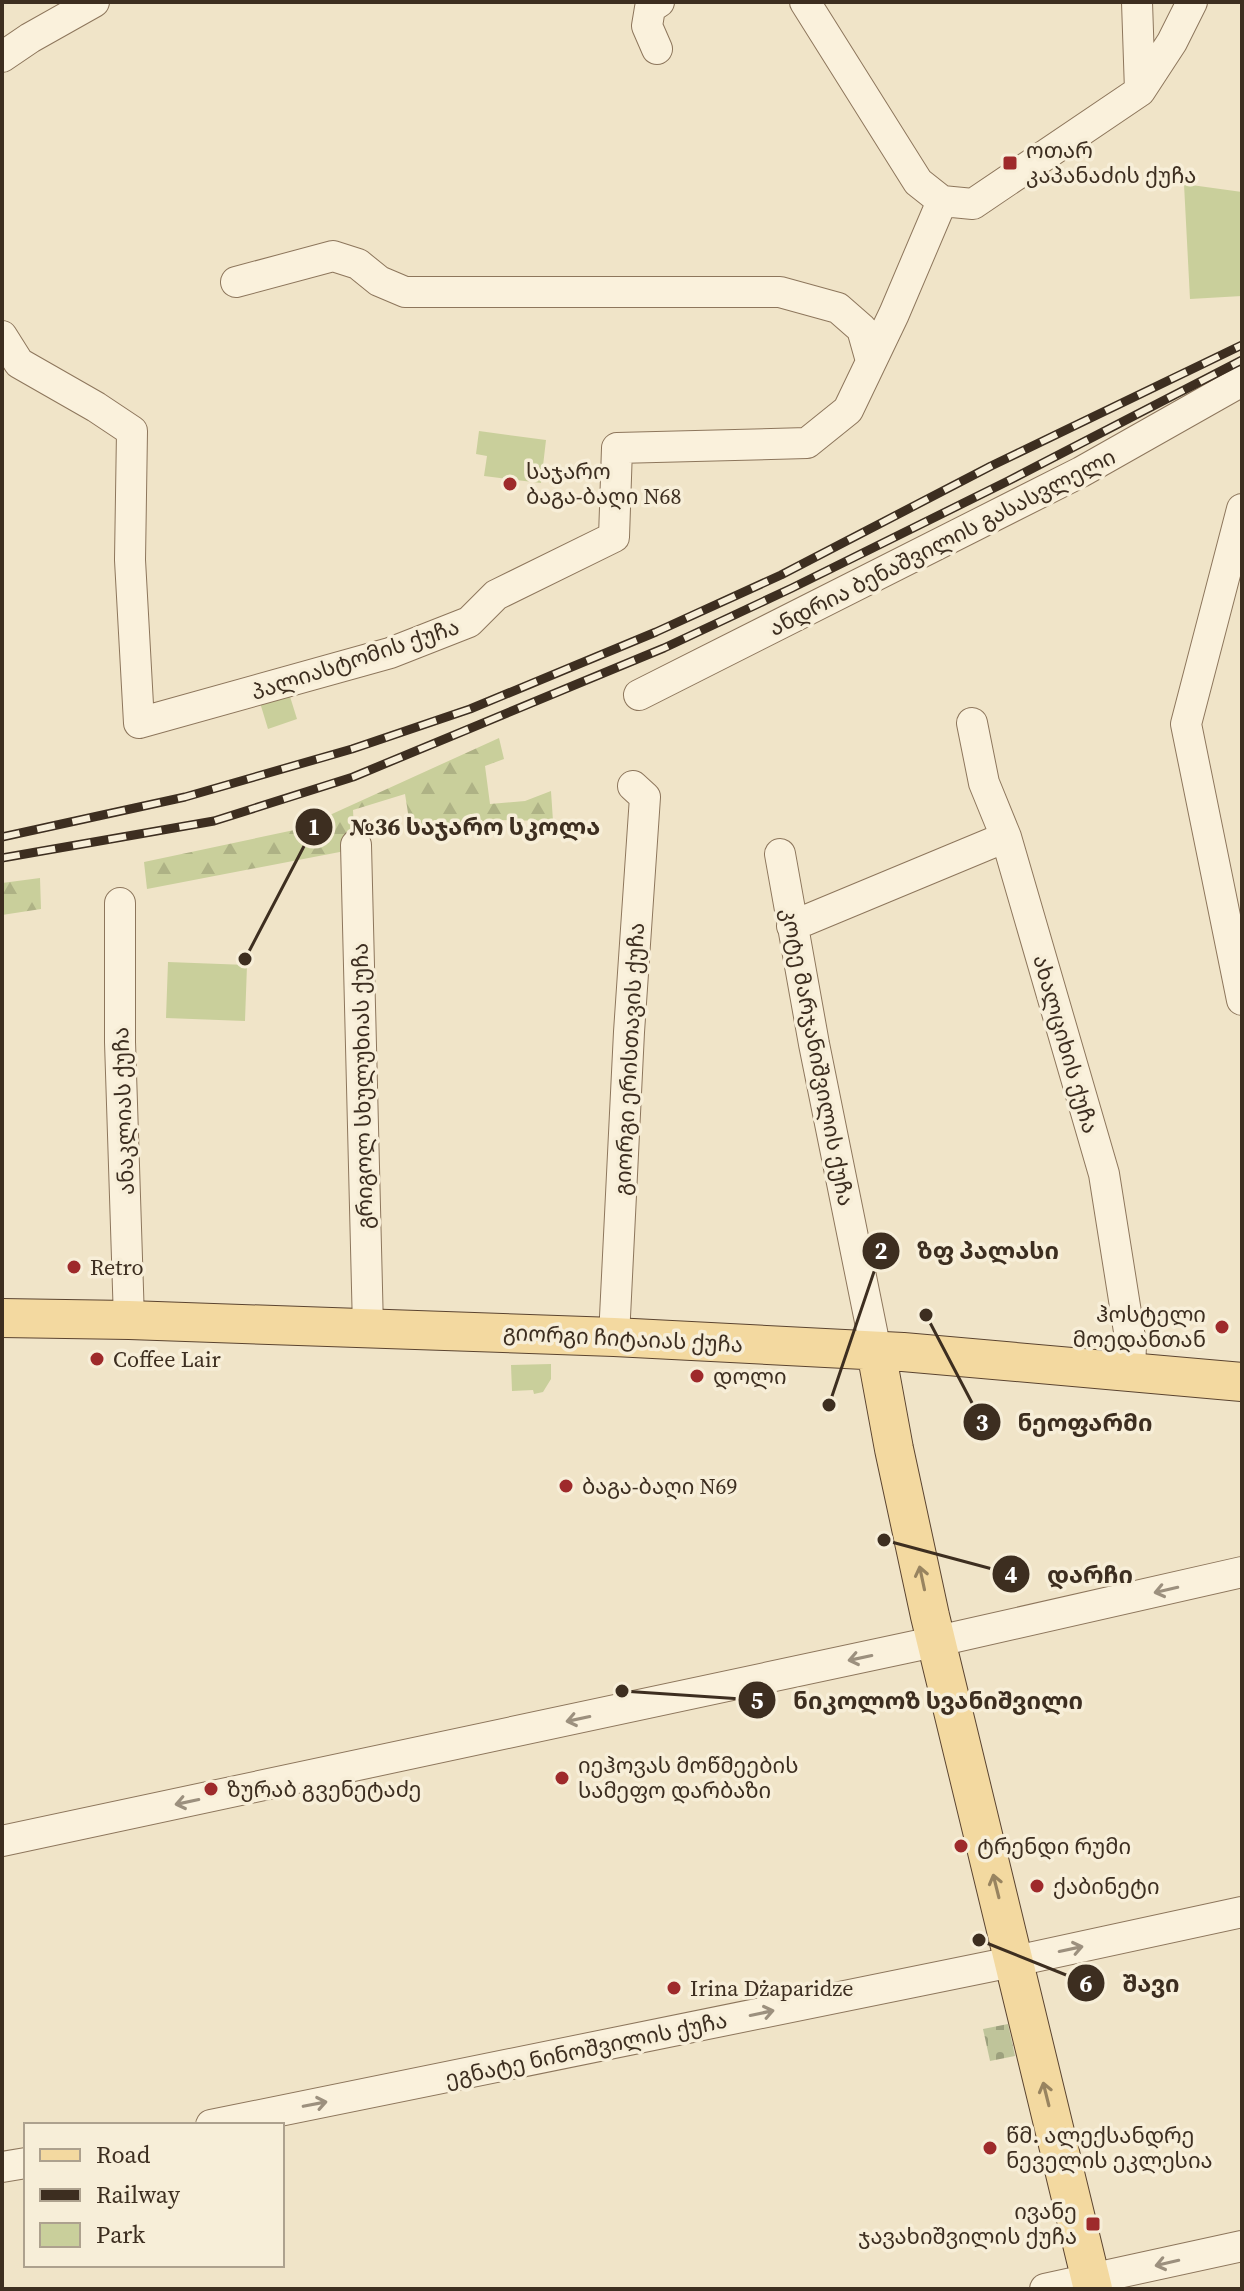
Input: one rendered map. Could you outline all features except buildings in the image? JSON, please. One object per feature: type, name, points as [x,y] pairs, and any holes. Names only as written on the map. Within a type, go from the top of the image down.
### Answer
[{"type":"main road","name":"გიორგი ჩიტაიას ქუჩა","points":[[2,1318],[614,1337],[876,1351],[1242,1382]]},
{"type":"main road","name":"კოტე მარჯანიშვილის ქუჩა","points":[[876,1351],[936,1641],[1092,2284]]},
{"type":"street","points":[[2,57],[94,2]]},
{"type":"street","points":[[657,49],[647,26],[650,8],[659,2]]},
{"type":"street","points":[[805,2],[918,182],[942,201],[973,204],[1140,91],[1172,42],[1192,2]]},
{"type":"street","points":[[1137,2],[1140,91]]},
{"type":"street","name":"პალიასტომის ქუჩა","points":[[2,336],[19,363],[132,431],[130,560],[139,723],[390,653],[469,622],[496,595],[614,537],[617,448],[807,443],[848,410],[894,314],[942,201]]},
{"type":"street","points":[[236,282],[333,256],[358,264],[379,281],[405,292],[780,292],[838,308],[862,329],[871,361]]},
{"type":"street","name":"ანდრია ბენაშვილის გასასვლელი","points":[[639,695],[1081,472],[1242,381]]},
{"type":"street","points":[[1242,509],[1233,578],[1186,724],[1242,1000]]},
{"type":"street","name":"ახალციხის ქუჩა","points":[[972,723],[984,783],[1006,837],[1104,1174],[1131,1344],[1130,1372]]},
{"type":"street","name":"გიორგი ერისთავის ქუჩა","points":[[614,1337],[629,1032],[645,797],[633,786]]},
{"type":"street","points":[[792,926],[1006,837]]},
{"type":"street","name":"გრიგოლ სხულუხიას ქუჩა","points":[[356,845],[368,1328]]},
{"type":"street","name":"კოტე მარჯანიშვილის ქუჩა","points":[[780,854],[876,1351]]},
{"type":"street","name":"ანაკლიას ქუჩა","points":[[120,903],[120,1042],[129,1320]]},
{"type":"street","points":[[2,1841],[936,1641],[1242,1572]]},
{"type":"street","name":"ეგნატე ნინოშვილის ქუჩა","points":[[221,2123],[1242,1912]]},
{"type":"street","points":[[2,2167],[24,2163]]},
{"type":"street","points":[[1045,2289],[1092,2284],[1242,2246]]},
{"type":"green space","points":[[1184,184],[1242,192],[1242,296],[1190,299]]},
{"type":"green space","points":[[479,431],[546,440],[541,483],[484,476],[487,456],[476,454]]},
{"type":"green space","points":[[287,687],[297,719],[268,729],[258,696]]},
{"type":"green space","points":[[499,738],[504,759],[485,766],[490,804],[525,801],[551,791],[553,821],[501,820],[411,832],[405,794],[353,810],[354,830],[368,827],[371,846],[147,889],[144,862],[299,829]]},
{"type":"green space","points":[[40,878],[41,909],[2,915],[2,883]]},
{"type":"green space","points":[[168,962],[247,965],[245,1021],[166,1018]]},
{"type":"green space","points":[[551,1364],[551,1379],[543,1392],[512,1391],[511,1365]]},
{"type":"green space","points":[[1008,2024],[1015,2056],[990,2061],[983,2029]]},
{"type":"railway","points":[[2,837],[185,797],[352,749],[470,709],[656,632],[781,575],[991,466],[1242,345]]},
{"type":"railway","points":[[2,858],[214,821],[353,777],[664,648],[792,588],[1242,360]]},
{"type":"place","name":"ოთარ კაპანაძის ქუჩა","points":[[1010,163]]},
{"type":"place","name":"საჯარო ბაგა-ბაღი N68","points":[[510,484]]},
{"type":"place","name":"№36 საჯარო სკოლა","points":[[245,959]]},
{"type":"place","name":"Retro","points":[[74,1267]]},
{"type":"place","name":"ნეოფარმი","points":[[926,1315]]},
{"type":"place","name":"ჰოსტელი მოედანთან","points":[[1222,1327]]},
{"type":"place","name":"Coffee Lair","points":[[97,1359]]},
{"type":"place","name":"დოლი","points":[[697,1376]]},
{"type":"place","name":"ზფ პალასი","points":[[829,1405]]},
{"type":"place","name":"ბაგა-ბაღი N69","points":[[566,1486]]},
{"type":"place","name":"დარჩი","points":[[884,1540]]},
{"type":"place","name":"ნიკოლოზ სვანიშვილი","points":[[622,1691]]},
{"type":"place","name":"იეჰოვას მოწმეების სამეფო დარბაზი","points":[[562,1778]]},
{"type":"place","name":"ზურაბ გვენეტაძე","points":[[211,1789]]},
{"type":"place","name":"ტრენდი რუმი","points":[[961,1846]]},
{"type":"place","name":"ქაბინეტი","points":[[1037,1886]]},
{"type":"place","name":"შავი","points":[[979,1940]]},
{"type":"place","name":"Irina Dżaparidze","points":[[674,1988]]},
{"type":"place","name":"წმ. ალექსანდრე ნეველის ეკლესია","points":[[990,2148]]},
{"type":"place","name":"ივანე ჯავახიშვილის ქუჩა","points":[[1093,2224]]}]
